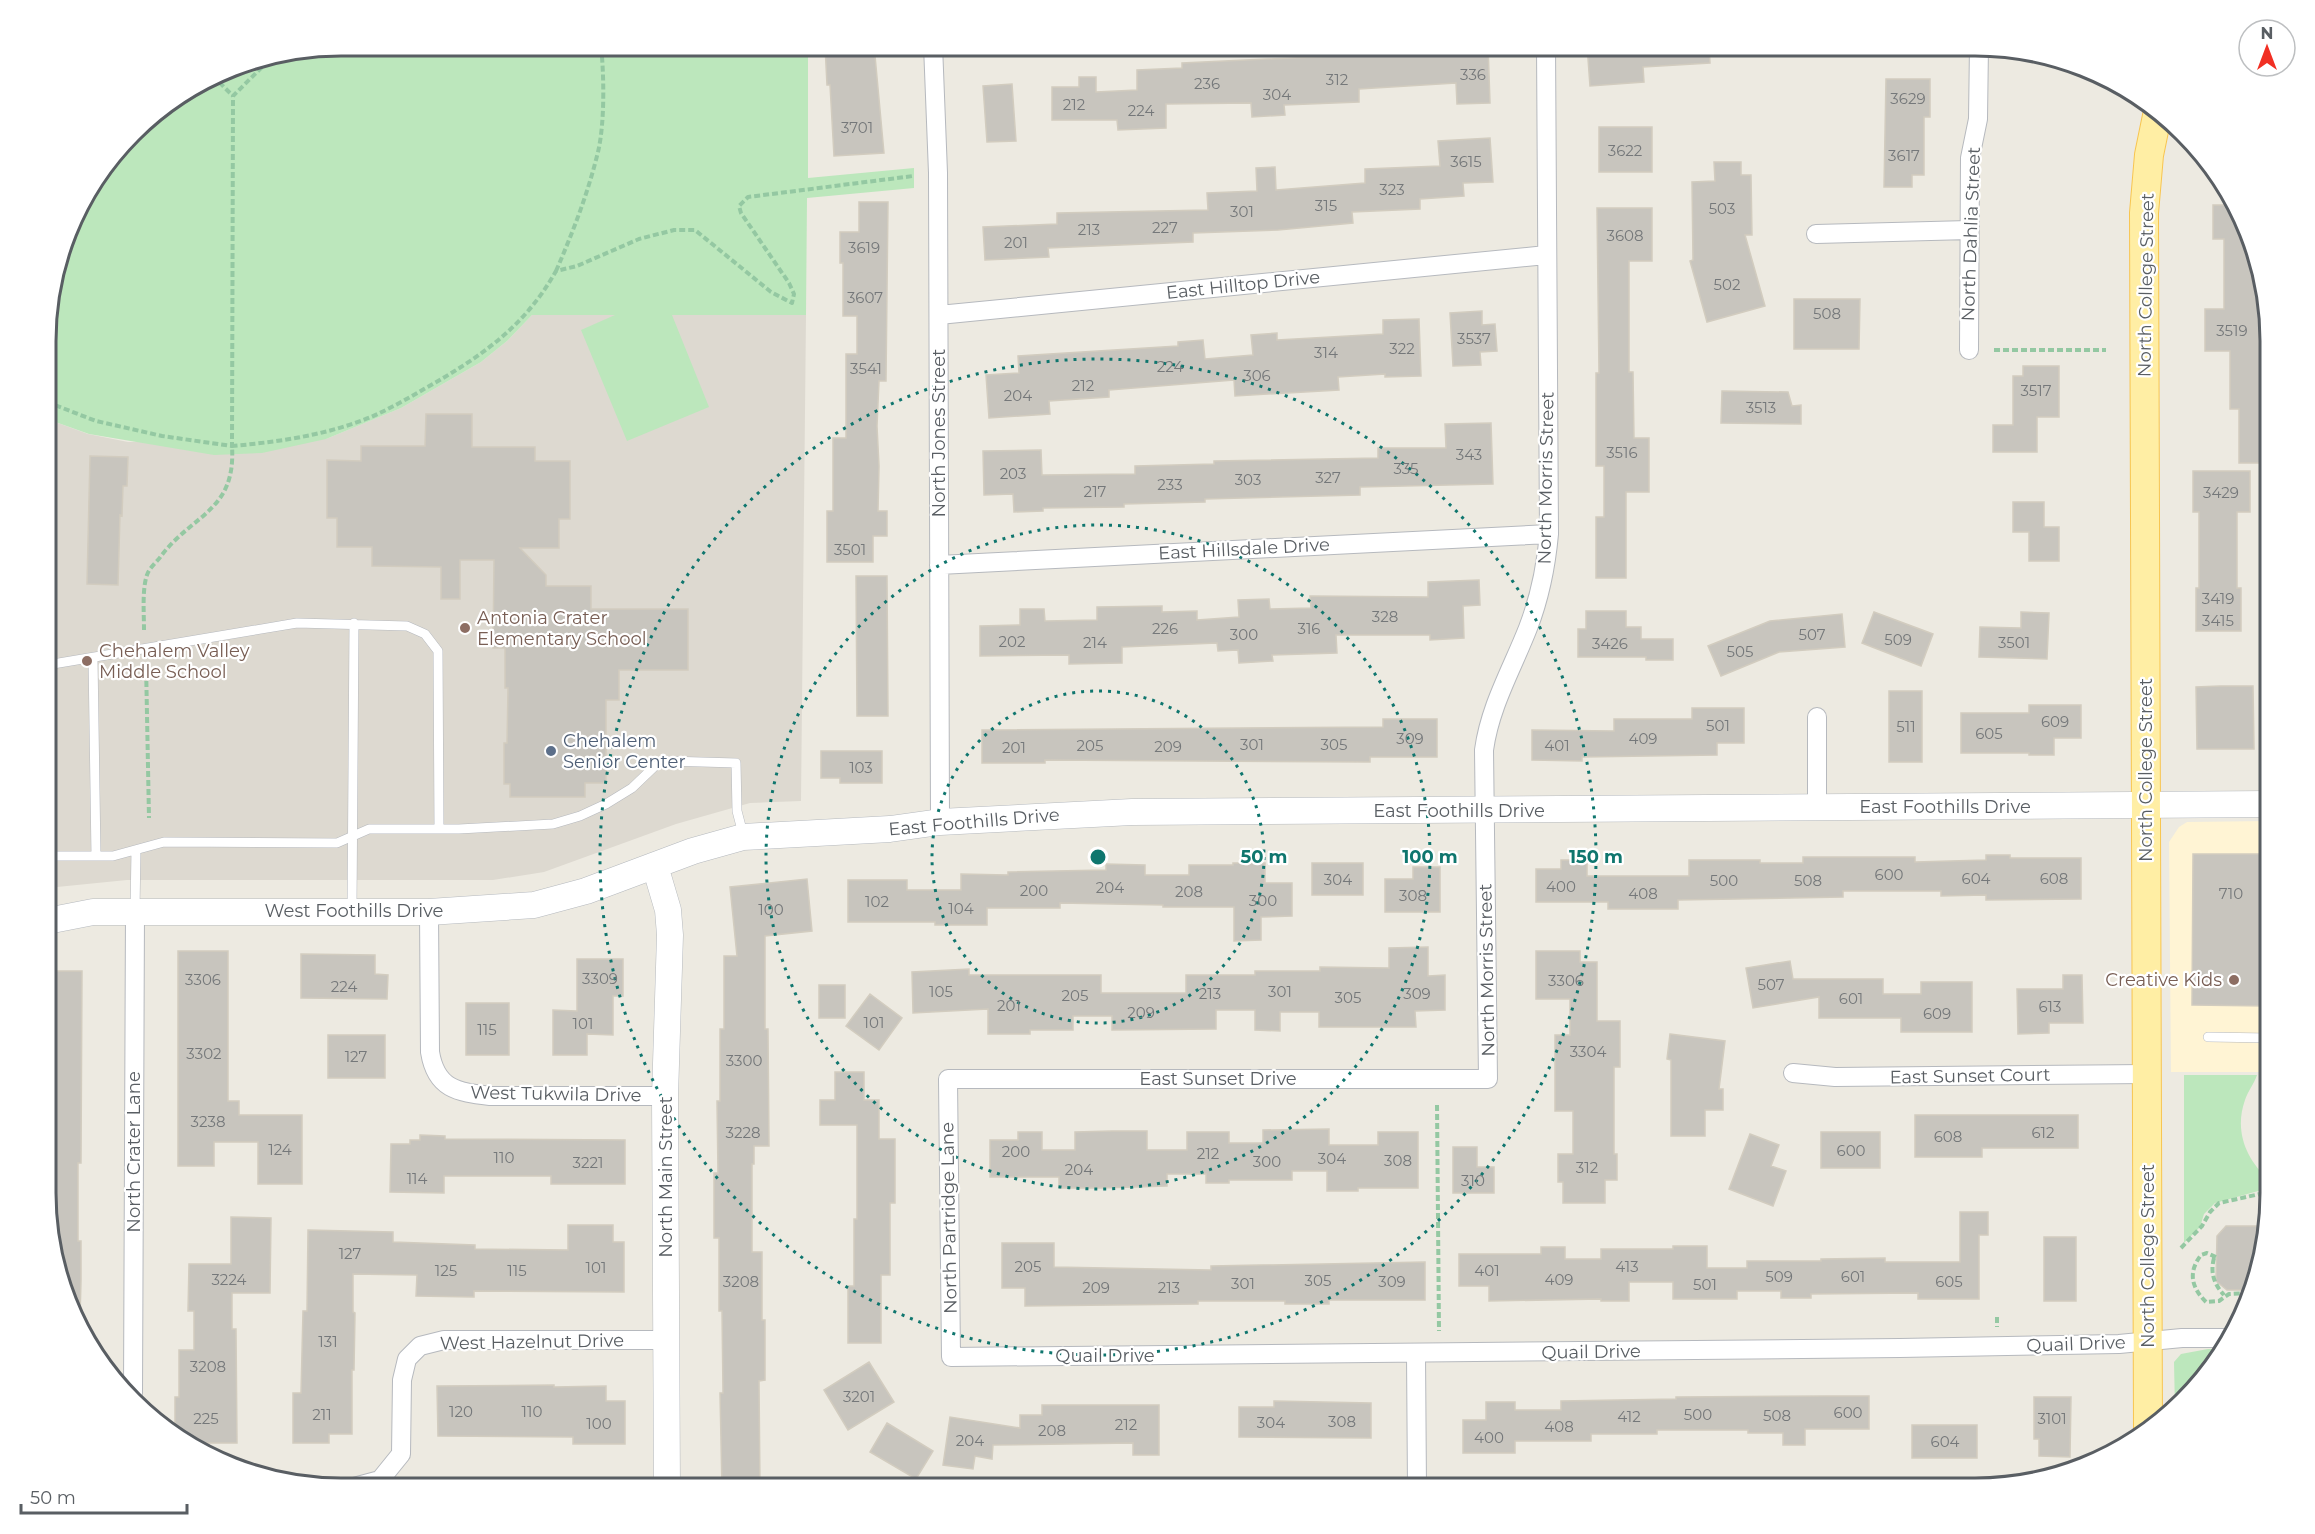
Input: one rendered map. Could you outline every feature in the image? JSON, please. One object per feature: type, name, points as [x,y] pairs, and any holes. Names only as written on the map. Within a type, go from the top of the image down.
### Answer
[{"type":"main road","name":"North College Street","points":[[2148,1420],[2144,213],[2149,155],[2156,120]]},
{"type":"street","name":"North Jones Street","points":[[933,56],[938,173],[940,822]]},
{"type":"street","name":"North Morris Street","points":[[1488,1079],[1484,750],[1487,729],[1496,700],[1538,599],[1546,570],[1549,534],[1546,56]]},
{"type":"street","name":"North Dahlia Street","points":[[1969,350],[1970,158],[1978,119],[1979,56]]},
{"type":"street","points":[[1816,234],[1969,230]]},
{"type":"street","name":"East Hilltop Drive","points":[[939,315],[1546,255]]},
{"type":"street","name":"East Hillsdale Drive","points":[[939,565],[1549,534]]},
{"type":"street","points":[[1817,717],[1817,808]]},
{"type":"street","name":"East Foothills Drive","points":[[656,866],[693,851],[743,837],[890,829],[940,822],[1132,812],[2260,804]]},
{"type":"street","name":"West Foothills Drive","points":[[56,919],[93,912],[429,912],[534,905],[586,891],[656,866]]},
{"type":"street","name":"North Main Street","points":[[656,866],[668,910],[670,935],[665,1096],[667,1478]]},
{"type":"street","name":"North Crater Lane","points":[[133,1389],[135,911]]},
{"type":"street","name":"West Tukwila Drive","points":[[429,912],[430,1052],[432,1067],[448,1087],[465,1093],[490,1096],[665,1096]]},
{"type":"street","name":"East Sunset Court","points":[[1793,1073],[1835,1077],[2147,1074]]},
{"type":"street","name":"East Sunset Drive","points":[[948,1079],[1488,1079]]},
{"type":"street","name":"North Partridge Lane","points":[[948,1079],[951,1357]]},
{"type":"street","name":"Quail Drive","points":[[951,1357],[1416,1354],[2119,1344],[2182,1338],[2220,1338]]},
{"type":"street","name":"West Hazelnut Drive","points":[[382,1478],[401,1454],[402,1380],[407,1359],[420,1346],[444,1340],[667,1340]]},
{"type":"street","points":[[1416,1354],[1417,1478]]},
{"type":"lane","points":[[56,664],[297,623],[407,626],[425,634],[438,651],[439,829]]},
{"type":"lane","points":[[352,912],[354,623]]},
{"type":"lane","points":[[93,658],[96,856]]},
{"type":"lane","points":[[56,856],[113,856],[164,842],[337,843],[369,829],[439,829],[553,824],[580,816],[606,804],[632,788],[655,766],[667,762],[736,763],[737,811],[743,837]]},
{"type":"lane","points":[[135,911],[136,850]]},
{"type":"lane","points":[[2208,1037],[2260,1038]]},
{"type":"path","points":[[56,405],[107,424],[162,436],[232,446],[274,442],[321,432],[370,417],[481,355],[530,311],[556,271],[575,229],[599,150],[604,78],[601,56]]},
{"type":"path","points":[[144,630],[147,574],[173,540],[203,517],[223,496],[233,468],[233,96],[263,66]]},
{"type":"path","points":[[219,82],[233,96]]},
{"type":"path","points":[[556,271],[577,266],[639,239],[674,230],[694,230],[771,292],[792,303],[794,294],[789,283],[741,213],[739,206],[748,197],[913,176]]},
{"type":"path","points":[[1994,350],[2106,350]]},
{"type":"path","points":[[146,662],[149,818]]},
{"type":"path","points":[[1437,1105],[1439,1331]]},
{"type":"path","points":[[2181,1248],[2202,1226],[2210,1212],[2219,1203],[2260,1194]]},
{"type":"path","points":[[2224,1296],[2215,1285],[2212,1265],[2215,1258],[2207,1253],[2201,1255],[2197,1260],[2192,1278],[2194,1287],[2206,1302],[2219,1301],[2224,1296],[2241,1294]]},
{"type":"shaded area","name":"Antonia Crater Elementary School","points":[[532,315],[806,315],[801,801],[750,803],[676,824],[544,872],[493,880],[127,880],[56,887],[56,422],[88,434],[128,442],[326,439],[401,408],[481,362],[507,341]]},
{"type":"shaded area","points":[[2260,821],[2260,1072],[2171,1072],[2169,842],[2179,827],[2187,822]]},
{"type":"green space","points":[[321,56],[808,56],[808,178],[914,168],[914,188],[807,198],[806,315],[672,315],[709,407],[627,441],[581,330],[615,315],[532,315],[507,341],[481,362],[401,408],[326,439],[262,453],[214,455],[89,434],[56,422],[58,303],[65,266],[85,214],[114,167],[152,126],[182,103],[214,85],[266,65]]},
{"type":"green space","points":[[2184,1075],[2257,1075],[2246,1097],[2241,1123],[2244,1144],[2260,1171],[2260,1190],[2215,1203],[2204,1214],[2200,1227],[2184,1243]]},
{"type":"green space","points":[[2214,1349],[2189,1382],[2175,1396],[2174,1362],[2181,1354]]},
{"type":"building","points":[[826,56],[875,56],[884,153],[834,156],[830,85],[827,85]]},
{"type":"building","points":[[1334,56],[1488,56],[1490,103],[1457,104],[1456,83],[1359,89],[1359,102],[1284,105],[1285,115],[1252,117],[1251,103],[1166,104],[1166,128],[1118,130],[1117,120],[1052,120],[1052,87],[1079,87],[1079,77],[1096,77],[1096,92],[1137,90],[1137,70],[1182,68],[1182,63]]},
{"type":"building","points":[[1588,56],[1710,56],[1710,63],[1643,67],[1644,82],[1590,86]]},
{"type":"building","points":[[1886,79],[1930,79],[1930,117],[1924,117],[1924,175],[1912,175],[1912,187],[1884,187]]},
{"type":"building","points":[[1012,84],[1016,141],[987,142],[983,86]]},
{"type":"building","points":[[1599,127],[1652,127],[1652,172],[1599,172]]},
{"type":"building","points":[[1490,138],[1493,182],[1463,183],[1464,196],[1420,199],[1420,209],[1352,212],[1353,223],[1278,230],[1193,233],[1193,242],[1048,248],[1049,257],[985,260],[983,227],[1057,224],[1057,213],[1208,210],[1207,193],[1257,191],[1256,168],[1275,167],[1276,190],[1365,183],[1365,169],[1440,166],[1438,141]]},
{"type":"building","points":[[1714,162],[1741,162],[1741,175],[1751,175],[1752,235],[1745,235],[1765,306],[1707,322],[1690,261],[1693,260],[1692,182],[1715,181]]},
{"type":"building","points":[[859,202],[888,202],[886,381],[879,381],[877,426],[878,511],[887,511],[887,536],[873,536],[873,562],[827,562],[827,511],[833,511],[833,438],[846,438],[846,354],[857,354],[857,316],[843,316],[843,263],[840,263],[840,232],[859,232]]},
{"type":"building","points":[[2213,205],[2225,205],[2238,231],[2250,266],[2257,303],[2260,361],[2260,463],[2239,463],[2239,409],[2230,409],[2230,351],[2205,351],[2205,309],[2224,309],[2224,239],[2213,239]]},
{"type":"building","points":[[1597,208],[1652,208],[1652,261],[1629,261],[1629,372],[1633,372],[1634,438],[1649,438],[1649,492],[1626,492],[1626,578],[1596,578],[1596,517],[1604,517],[1604,466],[1596,466],[1596,373],[1599,373]]},
{"type":"building","points":[[1794,299],[1860,299],[1859,349],[1794,349]]},
{"type":"building","points":[[1482,311],[1482,325],[1495,324],[1497,351],[1480,352],[1481,365],[1453,366],[1450,313]]},
{"type":"building","points":[[1419,319],[1421,376],[1385,377],[1385,374],[1338,377],[1339,390],[1235,396],[1234,380],[1109,390],[1109,397],[1049,401],[1050,414],[989,418],[986,375],[1019,373],[1018,356],[1178,346],[1178,342],[1203,340],[1205,359],[1253,355],[1251,335],[1277,333],[1277,340],[1383,334],[1383,320]]},
{"type":"building","points":[[2023,366],[2059,366],[2059,417],[2037,417],[2037,452],[1993,452],[1993,425],[2013,425],[2013,376],[2023,376]]},
{"type":"building","points":[[1722,391],[1788,392],[1792,406],[1801,405],[1801,424],[1721,423]]},
{"type":"building","points":[[426,414],[472,414],[472,447],[535,447],[535,461],[570,461],[570,519],[559,519],[559,548],[520,548],[546,575],[546,586],[591,586],[591,609],[688,609],[688,670],[619,670],[619,700],[606,700],[606,783],[585,783],[585,797],[510,797],[510,784],[504,784],[508,688],[505,688],[505,648],[493,648],[494,560],[460,560],[460,599],[441,599],[441,567],[372,566],[372,547],[337,547],[337,518],[327,518],[327,460],[361,461],[361,446],[425,446]]},
{"type":"building","points":[[1491,423],[1493,484],[1360,487],[1360,495],[1205,499],[1205,502],[1124,504],[1124,507],[1043,508],[1043,511],[1014,512],[1013,494],[984,495],[983,451],[1041,450],[1042,475],[1135,474],[1135,466],[1214,464],[1214,461],[1378,458],[1378,448],[1446,448],[1445,424]]},
{"type":"building","points":[[90,456],[128,457],[127,486],[123,486],[122,516],[120,515],[118,585],[87,584]]},
{"type":"building","points":[[2193,471],[2250,471],[2250,512],[2237,512],[2237,588],[2241,588],[2241,631],[2196,631],[2196,588],[2199,588],[2199,512],[2193,512]]},
{"type":"building","points":[[2013,502],[2044,502],[2044,527],[2059,527],[2059,561],[2029,561],[2029,532],[2013,532]]},
{"type":"building","points":[[856,576],[887,576],[888,716],[857,716]]},
{"type":"building","points":[[1479,580],[1480,605],[1463,606],[1464,638],[1430,640],[1430,635],[1336,635],[1337,653],[1272,655],[1273,661],[1239,663],[1238,650],[1218,651],[1217,643],[1122,647],[1122,663],[1069,664],[1069,655],[980,656],[980,626],[1020,625],[1020,609],[1044,609],[1045,621],[1097,620],[1097,607],[1162,606],[1162,612],[1197,611],[1197,620],[1239,617],[1238,600],[1269,599],[1270,609],[1311,608],[1310,596],[1428,597],[1428,582]]},
{"type":"building","points":[[1586,611],[1626,611],[1626,627],[1641,627],[1641,639],[1673,639],[1673,660],[1646,660],[1646,657],[1578,657],[1578,629],[1586,629]]},
{"type":"building","points":[[1874,612],[1933,634],[1921,666],[1862,643]]},
{"type":"building","points":[[2021,612],[2049,613],[2047,659],[1979,657],[1980,627],[2021,628]]},
{"type":"building","points":[[1842,614],[1845,647],[1779,652],[1721,676],[1708,646],[1770,621]]},
{"type":"building","points":[[2253,686],[2254,749],[2197,749],[2196,687]]},
{"type":"building","points":[[1889,691],[1922,691],[1922,762],[1889,762]]},
{"type":"building","points":[[2029,705],[2081,705],[2081,738],[2054,738],[2054,755],[1961,753],[1961,713],[2029,713]]},
{"type":"building","points":[[1692,708],[1744,708],[1744,743],[1717,743],[1717,755],[1582,757],[1582,761],[1532,760],[1532,730],[1614,731],[1614,719],[1692,719]]},
{"type":"building","points":[[1383,719],[1437,719],[1437,757],[1370,757],[1370,762],[1045,760],[1045,763],[982,763],[982,730],[1383,727]]},
{"type":"building","points":[[821,751],[882,751],[882,783],[840,783],[840,778],[821,778]]},
{"type":"building","points":[[2193,854],[2260,854],[2260,1006],[2192,1005]]},
{"type":"building","points":[[1986,855],[2010,855],[2010,858],[2081,858],[2081,899],[1986,900],[1986,895],[1941,896],[1941,891],[1843,891],[1843,897],[1678,900],[1678,909],[1608,909],[1608,902],[1536,902],[1536,869],[1561,869],[1561,860],[1587,860],[1587,876],[1689,876],[1689,860],[1760,860],[1760,863],[1803,863],[1803,857],[1915,857],[1915,862],[1986,860]]},
{"type":"building","points":[[1233,863],[1265,863],[1265,883],[1292,883],[1292,916],[1261,917],[1261,940],[1234,941],[1234,907],[1060,903],[1060,908],[987,908],[987,925],[935,925],[935,922],[848,922],[848,880],[907,880],[907,890],[961,890],[961,874],[1008,875],[1008,872],[1106,870],[1106,864],[1145,865],[1145,875],[1189,875],[1189,865],[1233,865]]},
{"type":"building","points":[[1312,863],[1363,863],[1363,895],[1312,895]]},
{"type":"building","points":[[1413,867],[1440,867],[1440,912],[1385,912],[1385,879],[1413,879]]},
{"type":"building","points":[[807,879],[812,931],[765,936],[769,1146],[754,1146],[754,1164],[752,1164],[752,1252],[762,1252],[762,1320],[765,1320],[765,1380],[759,1381],[760,1478],[722,1478],[720,1393],[723,1393],[722,1311],[719,1311],[719,1238],[714,1238],[714,1173],[718,1173],[717,1101],[720,1101],[720,1029],[724,1029],[724,956],[737,956],[730,887]]},
{"type":"building","points":[[1428,947],[1428,976],[1445,975],[1445,1010],[1415,1011],[1416,1027],[1319,1027],[1319,1012],[1280,1012],[1280,1031],[1255,1030],[1255,1010],[1216,1010],[1216,1029],[1112,1030],[1112,1016],[1073,1016],[1073,1030],[1030,1030],[1030,1034],[988,1034],[988,1009],[913,1013],[912,972],[969,969],[969,975],[1101,975],[1101,993],[1186,993],[1186,975],[1255,975],[1255,971],[1320,971],[1320,967],[1389,968],[1389,948]]},
{"type":"building","points":[[178,951],[228,951],[228,1101],[239,1101],[239,1115],[302,1115],[302,1184],[258,1184],[258,1142],[214,1142],[214,1166],[178,1166]]},
{"type":"building","points":[[1536,951],[1580,951],[1580,962],[1597,962],[1597,1021],[1620,1021],[1620,1067],[1614,1067],[1614,1154],[1617,1154],[1617,1180],[1605,1180],[1605,1203],[1563,1203],[1563,1182],[1558,1182],[1558,1154],[1573,1154],[1573,1111],[1555,1111],[1555,1035],[1570,1035],[1570,999],[1536,999]]},
{"type":"building","points":[[301,954],[375,955],[375,974],[388,975],[387,999],[301,998]]},
{"type":"building","points":[[577,959],[623,959],[623,996],[613,996],[613,1035],[587,1034],[587,1055],[553,1055],[553,1010],[577,1011]]},
{"type":"building","points":[[1790,961],[1793,979],[1883,979],[1883,994],[1921,994],[1921,982],[1972,982],[1972,1032],[1901,1032],[1901,1018],[1819,1018],[1819,997],[1753,1008],[1746,968]]},
{"type":"building","points":[[56,971],[82,971],[81,1163],[78,1163],[78,1241],[81,1241],[80,1310],[65,1268],[56,1213]]},
{"type":"building","points":[[2063,975],[2082,975],[2083,1023],[2049,1023],[2049,1033],[2018,1034],[2017,989],[2063,989]]},
{"type":"building","points":[[819,985],[845,985],[845,1018],[819,1018]]},
{"type":"building","points":[[870,994],[902,1018],[879,1050],[846,1026]]},
{"type":"building","points":[[466,1003],[509,1003],[509,1055],[466,1055]]},
{"type":"building","points":[[1670,1034],[1725,1041],[1719,1089],[1723,1089],[1723,1110],[1705,1110],[1705,1136],[1671,1136],[1671,1060],[1667,1059]]},
{"type":"building","points":[[328,1035],[385,1035],[385,1078],[328,1078]]},
{"type":"building","points":[[835,1072],[864,1072],[864,1100],[879,1100],[879,1139],[895,1139],[895,1203],[890,1203],[890,1275],[881,1275],[881,1343],[848,1343],[848,1286],[854,1286],[854,1219],[857,1219],[857,1125],[820,1125],[820,1100],[835,1100]]},
{"type":"building","points":[[1915,1115],[2078,1115],[2078,1148],[1982,1148],[1982,1157],[1915,1157]]},
{"type":"building","points":[[1329,1129],[1329,1145],[1378,1145],[1378,1132],[1418,1132],[1418,1188],[1358,1188],[1358,1191],[1327,1191],[1327,1171],[1292,1171],[1292,1180],[1229,1180],[1229,1183],[1206,1183],[1206,1174],[1167,1174],[1167,1186],[1100,1188],[1059,1188],[1059,1177],[990,1177],[990,1140],[1018,1140],[1018,1132],[1042,1132],[1042,1150],[1075,1150],[1075,1132],[1147,1131],[1147,1150],[1187,1150],[1187,1132],[1229,1132],[1229,1143],[1263,1143],[1263,1130]]},
{"type":"building","points":[[1821,1132],[1880,1132],[1880,1168],[1821,1168]]},
{"type":"building","points":[[1750,1134],[1779,1145],[1771,1166],[1786,1171],[1773,1206],[1729,1189]]},
{"type":"building","points":[[420,1135],[445,1136],[445,1139],[625,1140],[625,1184],[551,1184],[551,1176],[444,1176],[444,1193],[390,1192],[391,1144],[410,1144],[410,1140],[420,1140]]},
{"type":"building","points":[[1453,1147],[1477,1147],[1477,1167],[1494,1167],[1494,1193],[1453,1193]]},
{"type":"building","points":[[1960,1212],[1988,1212],[1988,1235],[1979,1235],[1979,1299],[1918,1299],[1918,1293],[1811,1294],[1811,1298],[1781,1298],[1781,1291],[1737,1291],[1737,1299],[1673,1299],[1673,1282],[1629,1282],[1629,1301],[1601,1301],[1601,1299],[1489,1301],[1489,1286],[1459,1286],[1459,1254],[1541,1254],[1541,1247],[1565,1247],[1565,1259],[1601,1259],[1601,1249],[1673,1249],[1673,1246],[1707,1246],[1707,1268],[1747,1268],[1747,1261],[1821,1261],[1821,1259],[1885,1258],[1885,1262],[1960,1262]]},
{"type":"building","points":[[231,1217],[271,1218],[270,1293],[232,1293],[232,1329],[236,1329],[237,1443],[203,1443],[175,1426],[175,1397],[179,1397],[179,1350],[194,1350],[194,1311],[188,1311],[189,1264],[231,1264]]},
{"type":"building","points":[[568,1225],[613,1225],[613,1242],[624,1242],[624,1292],[474,1291],[474,1297],[416,1296],[417,1275],[353,1274],[353,1312],[355,1313],[352,1434],[329,1434],[329,1443],[293,1443],[293,1393],[301,1393],[303,1311],[307,1311],[308,1230],[393,1232],[393,1242],[475,1245],[475,1249],[568,1250]]},
{"type":"building","points":[[2226,1226],[2258,1226],[2250,1268],[2242,1290],[2227,1290],[2216,1281],[2217,1236]]},
{"type":"building","points":[[2044,1237],[2076,1237],[2076,1301],[2044,1301]]},
{"type":"building","points":[[1002,1243],[1054,1243],[1054,1267],[1211,1270],[1211,1266],[1425,1262],[1425,1300],[1329,1300],[1329,1304],[1285,1304],[1285,1301],[1198,1301],[1198,1304],[1025,1306],[1025,1288],[1002,1288]]},
{"type":"building","points":[[869,1362],[894,1402],[848,1430],[824,1390]]},
{"type":"building","points":[[554,1385],[554,1387],[606,1386],[606,1401],[625,1401],[625,1444],[573,1444],[573,1437],[438,1436],[437,1386]]},
{"type":"building","points":[[1869,1396],[1869,1429],[1805,1429],[1805,1445],[1783,1445],[1783,1433],[1748,1433],[1748,1430],[1657,1430],[1657,1434],[1591,1434],[1591,1441],[1515,1441],[1515,1453],[1463,1453],[1463,1420],[1486,1420],[1486,1402],[1515,1402],[1515,1410],[1561,1410],[1561,1401],[1676,1399],[1676,1397]]},
{"type":"building","points":[[2034,1397],[2071,1397],[2070,1457],[2039,1456],[2039,1439],[2034,1439]]},
{"type":"building","points":[[1274,1401],[1371,1403],[1371,1438],[1239,1437],[1239,1407],[1274,1407]]},
{"type":"building","points":[[1042,1405],[1159,1405],[1159,1455],[1133,1455],[1133,1443],[993,1445],[992,1459],[975,1456],[973,1469],[943,1465],[950,1417],[1020,1428],[1020,1415],[1042,1415]]},
{"type":"building","points":[[887,1423],[933,1451],[917,1478],[870,1452]]},
{"type":"building","points":[[1912,1425],[1977,1425],[1977,1458],[1912,1458]]},
{"type":"place","name":"Antonia Crater Elementary School","points":[[465,628]]},
{"type":"place","name":"Chehalem Valley Middle School","points":[[87,661]]},
{"type":"place","name":"Chehalem Senior Center","points":[[551,751]]},
{"type":"place","name":"Creative Kids","points":[[2234,980]]}]
